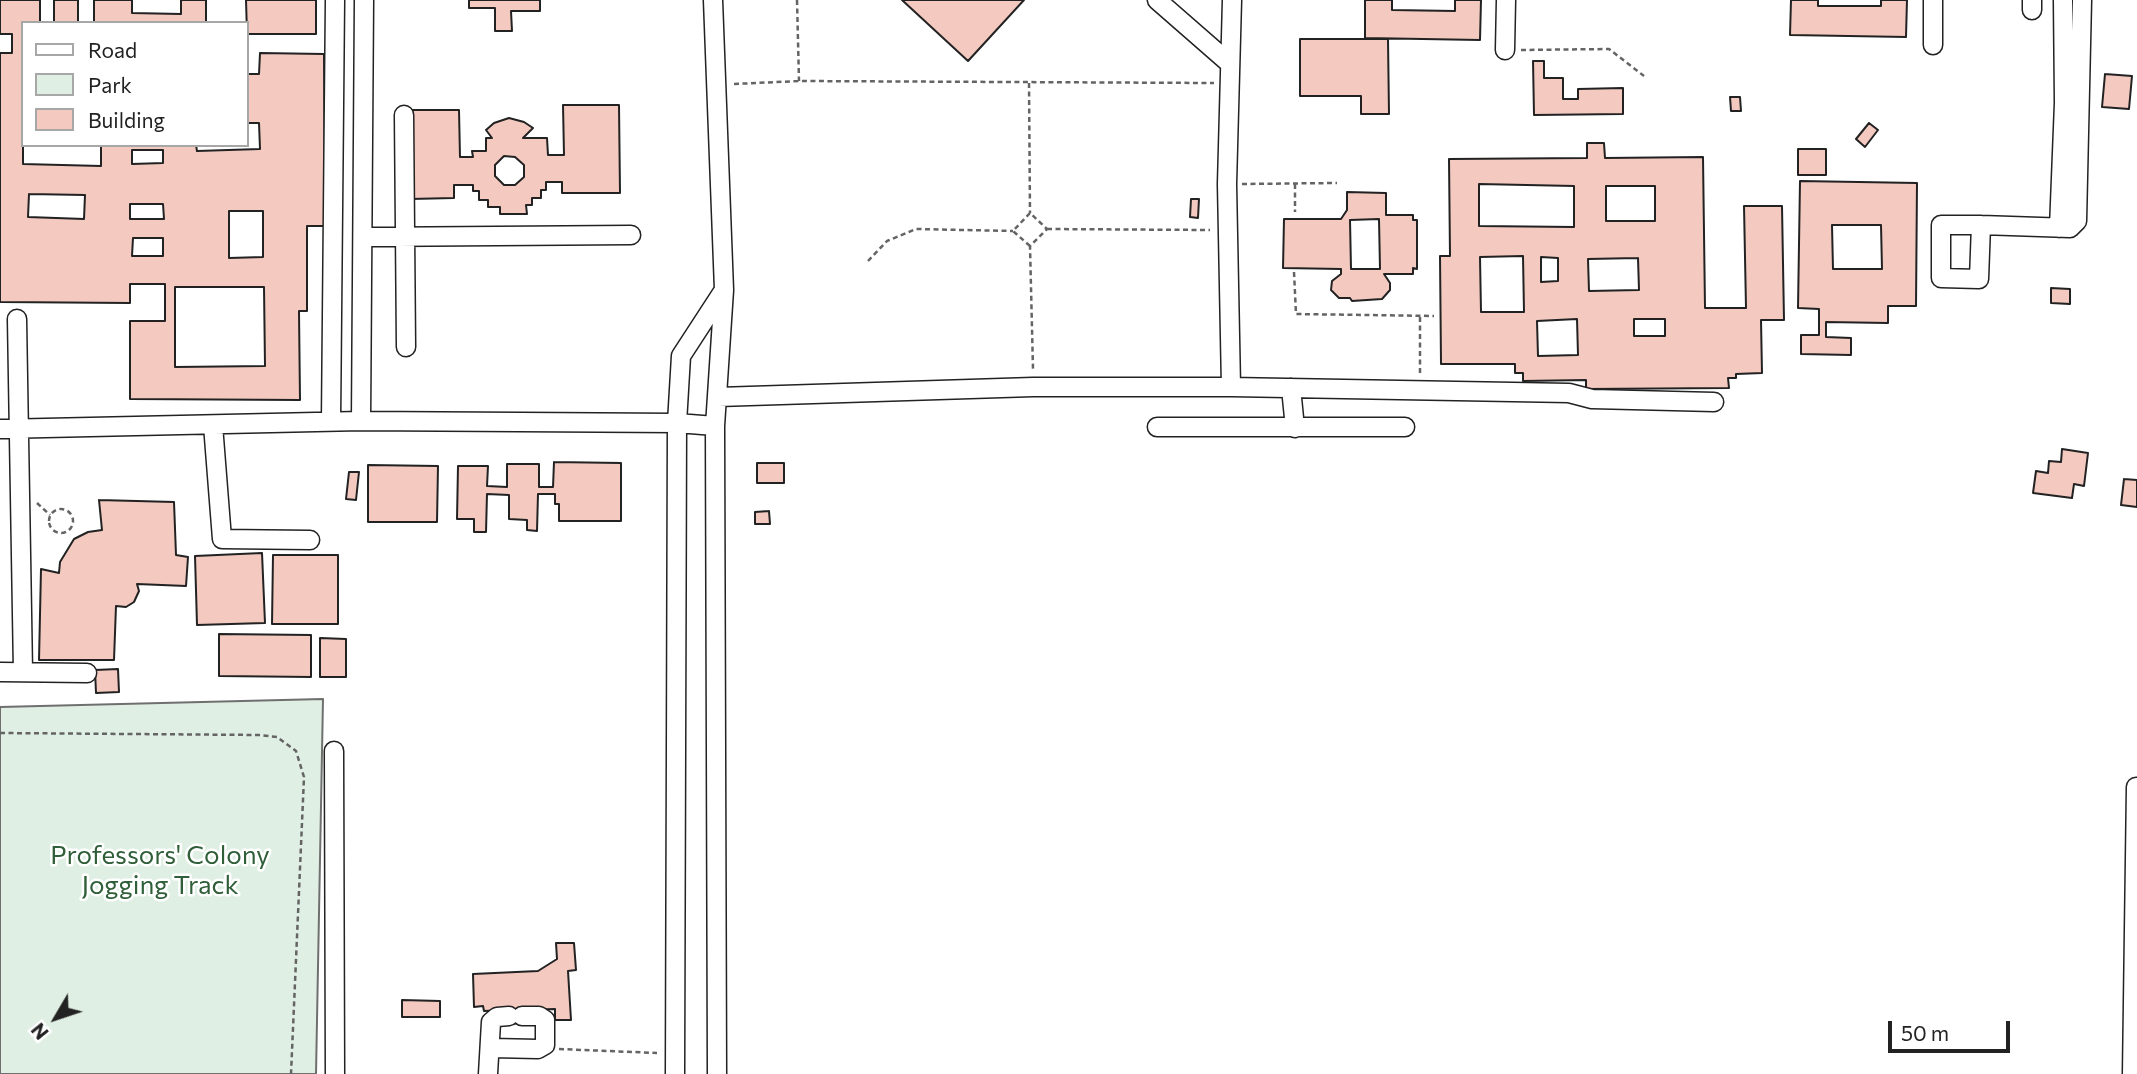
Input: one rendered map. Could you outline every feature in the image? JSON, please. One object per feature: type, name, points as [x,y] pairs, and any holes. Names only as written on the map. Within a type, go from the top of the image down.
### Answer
[{"type":"street","points":[[331,421],[335,0]]},
{"type":"street","points":[[361,421],[364,0]]},
{"type":"street","points":[[713,0],[724,290],[715,426],[717,1074]]},
{"type":"street","points":[[1157,0],[1228,62]]},
{"type":"street","points":[[1231,387],[1227,184],[1228,62],[1232,0]]},
{"type":"street","points":[[1505,50],[1506,0]]},
{"type":"street","points":[[1933,0],[1933,45]]},
{"type":"street","points":[[2059,228],[2064,103],[2063,0]]},
{"type":"street","points":[[1981,225],[2070,228],[2077,221],[2082,0]]},
{"type":"street","points":[[404,115],[406,347]]},
{"type":"street","points":[[363,237],[631,235]]},
{"type":"street","points":[[674,1074],[677,423],[681,356],[724,290]]},
{"type":"street","points":[[17,319],[23,672]]},
{"type":"street","points":[[718,397],[1033,387],[1231,387],[1569,393],[1592,399],[1714,402]]},
{"type":"street","points":[[1291,388],[1295,428]]},
{"type":"street","points":[[0,429],[331,421],[677,423],[715,426]]},
{"type":"street","points":[[212,425],[222,539],[310,540]]},
{"type":"street","points":[[1157,427],[1405,428]]},
{"type":"street","points":[[0,672],[87,673]]},
{"type":"street","points":[[334,751],[335,1074]]},
{"type":"street","points":[[2132,1074],[2136,787]]},
{"type":"street","points":[[488,1074],[492,1048],[491,1022],[497,1017],[515,1016],[539,1016],[545,1020],[545,1045],[538,1049],[492,1048]]},
{"type":"path","points":[[797,0],[799,81]]},
{"type":"path","points":[[1505,50],[1609,49],[1644,76]]},
{"type":"path","points":[[717,85],[799,81],[1228,83]]},
{"type":"path","points":[[1013,231],[1030,213],[1029,82]]},
{"type":"path","points":[[1227,184],[1337,183]]},
{"type":"path","points":[[1295,184],[1295,212]]},
{"type":"path","points":[[1030,213],[1046,229],[1227,230]]},
{"type":"path","points":[[868,261],[887,241],[916,229],[1013,231],[1030,246]]},
{"type":"path","points":[[1033,387],[1030,246],[1046,229]]},
{"type":"path","points":[[1294,272],[1296,314],[1434,316]]},
{"type":"path","points":[[1420,316],[1420,390]]},
{"type":"path","points":[[60,509],[69,513],[71,528],[62,534],[52,530],[49,525],[50,514],[60,509]]},
{"type":"path","points":[[0,733],[260,735],[277,737],[296,751],[304,778],[292,1074]]},
{"type":"path","points":[[545,1045],[557,1049],[675,1054]]},
{"type":"green space","name":"Professors' Colony Jogging Track","points":[[323,699],[316,1074],[0,1074],[0,707]]},
{"type":"building","points":[[0,0],[40,0],[40,21],[21,21],[23,164],[101,166],[101,147],[196,147],[197,151],[260,149],[259,123],[248,123],[248,74],[259,74],[260,53],[324,54],[325,226],[307,226],[307,311],[299,311],[300,400],[130,399],[130,321],[165,321],[165,284],[130,284],[130,303],[0,302],[0,53],[12,53],[12,34],[0,34]],"holes":[[[132,150],[163,150],[163,163],[132,164]],[[29,194],[85,195],[84,219],[28,217]],[[130,204],[163,204],[164,219],[130,219]],[[229,211],[263,211],[263,257],[229,258]],[[133,238],[163,238],[163,256],[132,256]],[[175,287],[264,287],[265,366],[175,367]]]},
{"type":"building","points":[[54,0],[78,0],[78,21],[54,21]]},
{"type":"building","points":[[94,0],[132,0],[132,13],[181,14],[181,0],[206,0],[206,21],[94,21]]},
{"type":"building","points":[[246,0],[316,0],[316,34],[248,34]]},
{"type":"building","points":[[469,0],[540,0],[540,11],[511,11],[512,31],[495,31],[495,8],[469,8]]},
{"type":"building","points":[[902,0],[1024,0],[968,61]]},
{"type":"building","points":[[1365,0],[1392,0],[1392,10],[1455,11],[1455,0],[1481,0],[1480,40],[1365,38]]},
{"type":"building","points":[[1791,0],[1818,0],[1818,6],[1881,6],[1881,0],[1907,0],[1906,37],[1790,35]]},
{"type":"building","points":[[1300,39],[1388,39],[1389,114],[1361,114],[1361,96],[1300,96]]},
{"type":"building","points":[[1533,61],[1544,61],[1544,78],[1563,78],[1563,99],[1578,99],[1578,89],[1623,88],[1623,114],[1534,115]]},
{"type":"building","points":[[2105,74],[2132,76],[2129,109],[2102,107]]},
{"type":"building","points":[[1730,97],[1740,97],[1741,111],[1731,111]]},
{"type":"building","points":[[563,105],[619,105],[620,193],[562,193],[562,182],[546,182],[546,190],[541,190],[541,198],[532,198],[532,205],[526,205],[527,214],[500,214],[500,207],[488,207],[488,200],[479,200],[479,191],[473,191],[473,185],[454,185],[454,198],[410,199],[409,110],[459,110],[460,157],[473,157],[472,151],[486,151],[486,138],[492,138],[486,130],[494,123],[509,118],[533,128],[523,138],[547,138],[548,155],[564,155]],"holes":[[[504,156],[515,157],[524,165],[524,177],[515,185],[504,185],[495,176],[495,165]]]},
{"type":"building","points":[[1869,123],[1878,130],[1865,147],[1856,139]]},
{"type":"building","points":[[1587,143],[1604,143],[1605,158],[1703,157],[1705,308],[1746,308],[1744,206],[1782,206],[1784,320],[1761,320],[1762,373],[1736,374],[1736,378],[1728,378],[1729,388],[1586,389],[1586,380],[1523,381],[1523,373],[1515,373],[1515,364],[1441,364],[1440,256],[1450,256],[1449,159],[1587,158]],"holes":[[[1479,184],[1574,186],[1574,227],[1479,226]],[[1606,186],[1655,186],[1655,221],[1606,221]],[[1523,256],[1524,312],[1481,312],[1480,257]],[[1541,257],[1558,258],[1558,281],[1541,282]],[[1638,258],[1639,290],[1589,291],[1588,259]],[[1577,319],[1578,355],[1538,356],[1537,321]],[[1634,319],[1665,319],[1665,336],[1634,336]]]},
{"type":"building","points":[[1798,149],[1826,149],[1826,175],[1798,175]]},
{"type":"building","points":[[1800,181],[1917,183],[1916,306],[1888,306],[1888,323],[1826,322],[1826,337],[1851,338],[1851,355],[1801,354],[1801,335],[1819,335],[1819,309],[1798,308]],"holes":[[[1832,225],[1881,225],[1882,269],[1833,269]]]},
{"type":"building","points":[[1347,192],[1386,193],[1386,215],[1413,215],[1413,220],[1417,220],[1417,269],[1413,268],[1413,274],[1384,274],[1390,283],[1390,290],[1382,299],[1352,301],[1350,298],[1339,298],[1331,290],[1332,281],[1341,274],[1341,269],[1283,268],[1284,219],[1341,219],[1347,210]],"holes":[[[1379,219],[1380,269],[1351,269],[1350,220]]]},
{"type":"building","points":[[1191,199],[1199,199],[1198,218],[1190,217]]},
{"type":"building","points":[[2051,288],[2070,289],[2070,304],[2051,303]]},
{"type":"building","points":[[2062,449],[2088,453],[2084,486],[2074,484],[2072,498],[2033,493],[2036,471],[2048,473],[2049,461],[2061,462]]},
{"type":"building","points":[[554,462],[621,463],[621,521],[559,521],[559,504],[555,504],[555,494],[538,494],[537,531],[527,530],[527,520],[509,519],[509,495],[487,494],[486,532],[474,532],[474,519],[457,519],[458,466],[488,466],[487,486],[507,487],[507,464],[539,464],[539,487],[553,487]]},
{"type":"building","points":[[757,463],[784,463],[784,483],[757,483]]},
{"type":"building","points":[[368,465],[438,466],[437,522],[368,522]]},
{"type":"building","points":[[349,472],[359,472],[356,500],[346,499]]},
{"type":"building","points":[[2124,479],[2137,480],[2137,507],[2121,505]]},
{"type":"building","points":[[99,500],[174,502],[176,555],[188,557],[186,586],[137,584],[139,591],[134,602],[126,607],[116,606],[114,660],[39,660],[41,569],[59,573],[60,562],[74,539],[88,532],[102,530]]},
{"type":"building","points":[[769,511],[770,524],[755,524],[755,512]]},
{"type":"building","points":[[262,553],[265,623],[197,625],[195,556]]},
{"type":"building","points":[[273,555],[338,555],[338,624],[272,624]]},
{"type":"building","points":[[219,634],[311,635],[311,677],[219,676]]},
{"type":"building","points":[[320,638],[346,639],[346,677],[320,677]]},
{"type":"building","points":[[118,669],[119,692],[96,693],[95,670]]},
{"type":"building","points":[[556,943],[574,943],[576,970],[568,971],[571,1020],[555,1020],[555,1009],[522,1010],[522,1023],[509,1024],[509,1010],[484,1011],[483,1006],[474,1007],[473,974],[538,971],[557,959]]},
{"type":"building","points":[[402,1000],[440,1001],[440,1017],[402,1017]]}]
